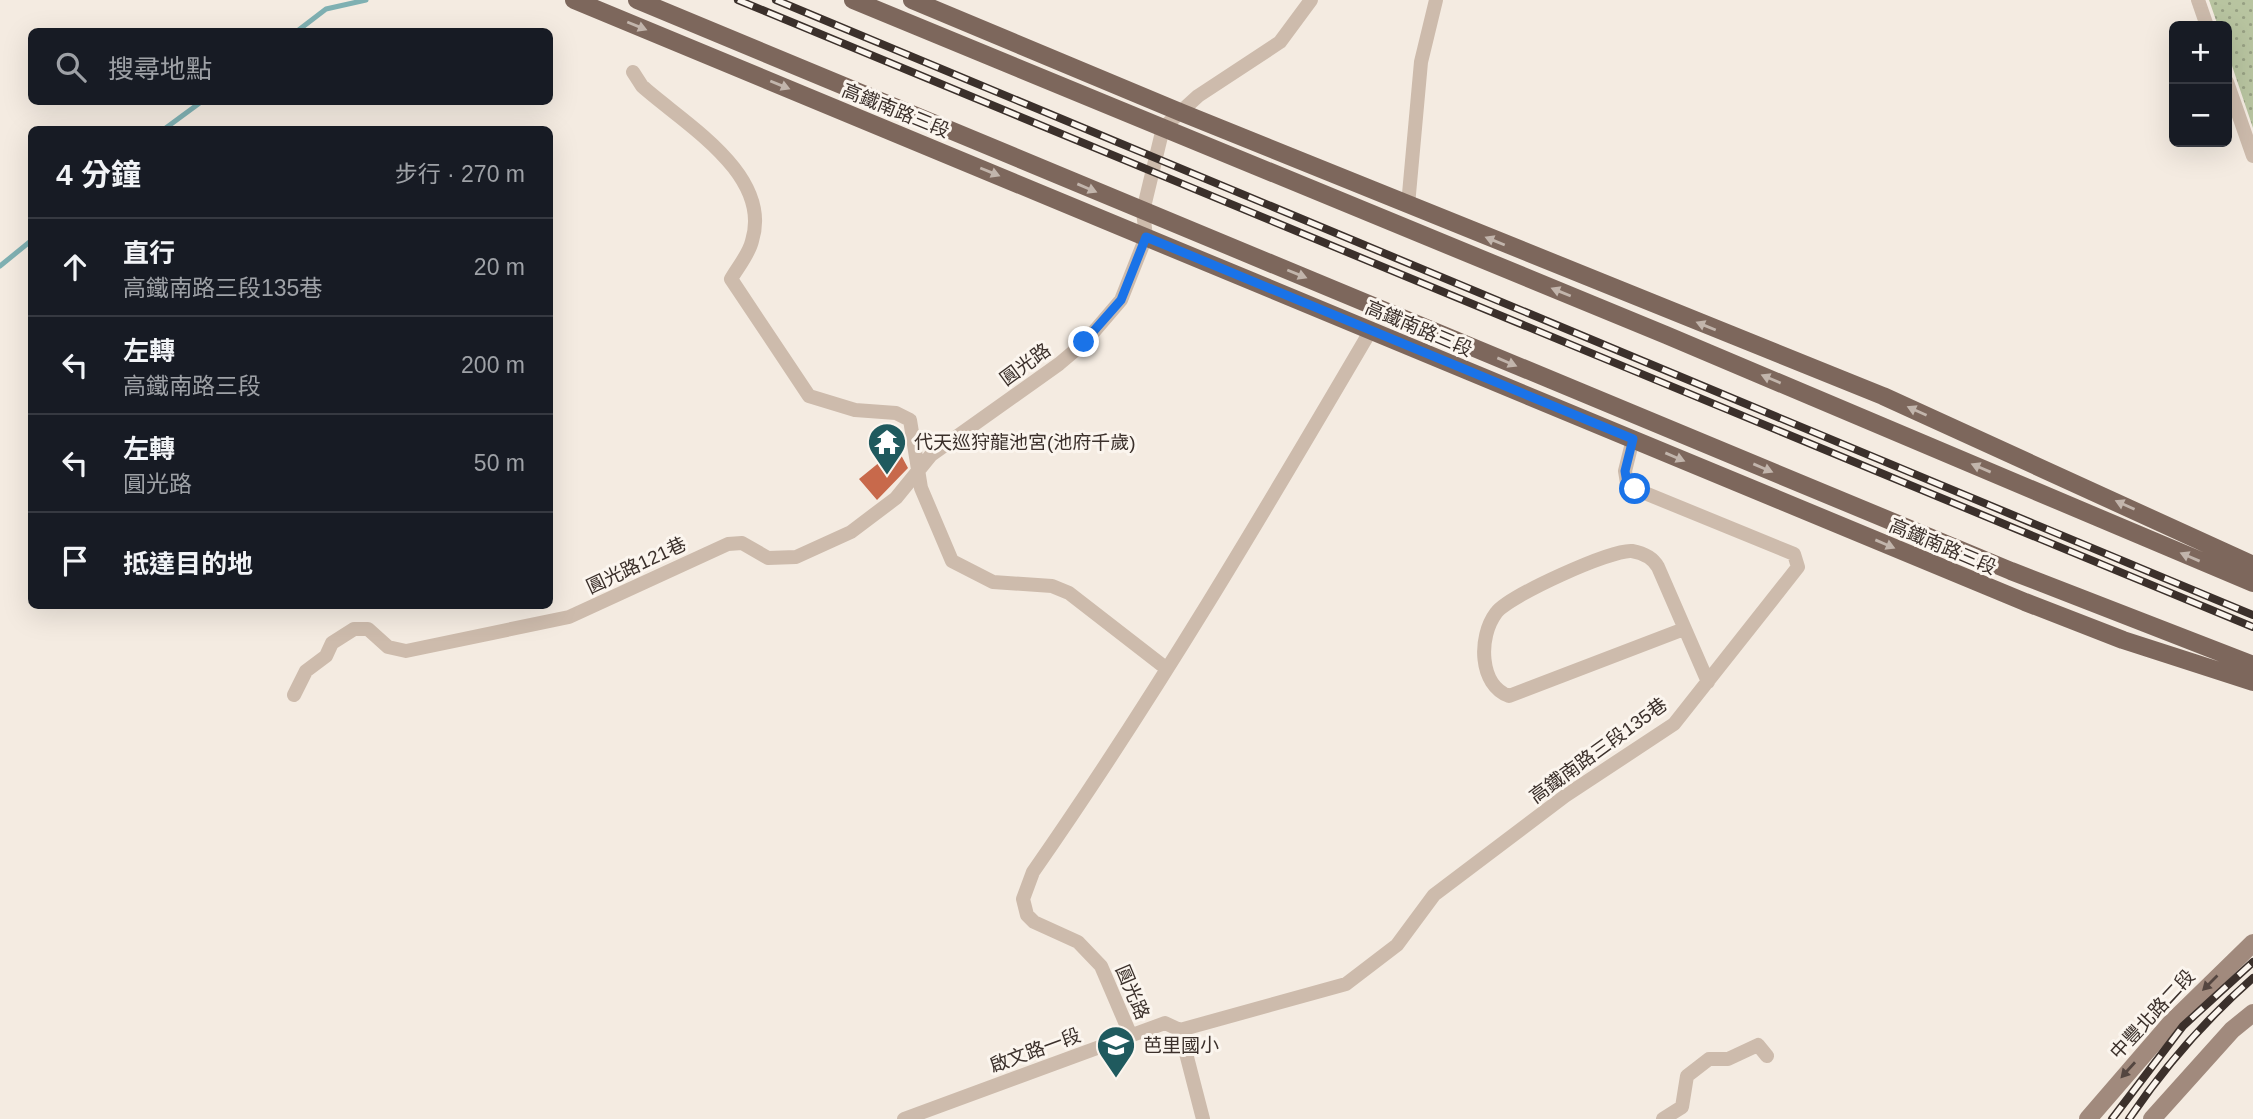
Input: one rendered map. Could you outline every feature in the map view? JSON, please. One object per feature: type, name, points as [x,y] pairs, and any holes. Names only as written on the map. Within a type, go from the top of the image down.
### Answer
[{"type":"main road","name":"高鐵南路三段","points":[[574,0],[2025,602],[2123,640],[2253,682]]},
{"type":"main road","name":"高鐵南路三段","points":[[637,0],[2011,571],[2253,665]]},
{"type":"main road","points":[[912,0],[1180,113],[1883,396],[2253,565]]},
{"type":"main road","points":[[859,3],[1666,335],[2253,583]]},
{"type":"main road","points":[[1564,269],[1666,335]]},
{"type":"main road","points":[[1557,383],[1633,439]]},
{"type":"main road","name":"中豐北路二段","points":[[2088,1119],[2170,1024],[2253,943]]},
{"type":"main road","points":[[2152,1119],[2232,1030],[2253,1013]]},
{"type":"street","points":[[1163,128],[1198,96],[1280,42],[1311,0]]},
{"type":"street","points":[[1408,205],[1421,62],[1436,0]]},
{"type":"street","points":[[2198,0],[2205,21]]},
{"type":"street","points":[[633,72],[642,86],[724,154],[750,196],[754,214],[752,244],[730,279],[809,396],[855,410],[896,413],[910,420],[925,502],[952,561],[993,582],[1052,586],[1069,593],[1167,669]]},
{"type":"street","points":[[2228,84],[2253,156]]},
{"type":"street","name":"圓光路","points":[[920,470],[930,454],[1059,364],[1084,342],[1121,300],[1146,237],[1143,211],[1163,128]]},
{"type":"street","name":"圓光路","points":[[1131,1036],[1101,966],[1077,942],[1034,922],[1027,915],[1023,899],[1033,872],[1101,774],[1235,562],[1371,330]]},
{"type":"street","name":"高鐵南路三段135巷","points":[[1180,1030],[1346,984],[1359,976],[1396,944],[1434,895],[1565,796],[1674,724],[1798,567],[1794,554],[1635,489],[1627,483],[1625,471],[1633,439]]},
{"type":"street","name":"圓光路121巷","points":[[294,695],[306,671],[326,656],[332,643],[354,629],[368,629],[388,647],[406,651],[569,617],[728,544],[742,543],[768,558],[796,557],[851,532],[896,498],[920,470]]},
{"type":"street","points":[[1684,629],[1509,696],[1497,691],[1487,678],[1488,635],[1496,612],[1519,596],[1614,553],[1631,551],[1653,559],[1684,629],[1707,682]]},
{"type":"street","name":"啟文路一段","points":[[904,1119],[1165,1023],[1180,1030]]},
{"type":"street","points":[[1180,1030],[1203,1119]]},
{"type":"street","points":[[1663,1119],[1682,1107],[1687,1076],[1709,1059],[1728,1059],[1758,1045],[1768,1056]]},
{"type":"green space","points":[[2209,0],[2253,0],[2253,128],[2232,66],[2232,21],[2216,21]]},
{"type":"building","name":"代天巡狩龍池宮(池府千歲)","points":[[901,455],[908,468],[877,500],[859,479],[886,457],[891,463]]},
{"type":"waterway","points":[[301,28],[326,9],[366,0]]},
{"type":"waterway","points":[[168,126],[197,105]]},
{"type":"waterway","points":[[0,266],[28,243]]},
{"type":"railway","points":[[738,0],[2253,627]]},
{"type":"railway","points":[[776,0],[2253,615]]},
{"type":"railway","points":[[2112,1119],[2183,1026],[2253,962]]},
{"type":"railway","points":[[2129,1119],[2186,1044],[2253,978]]},
{"type":"place","name":"代天巡狩龍池宮(池府千歲)","points":[[887,476]]},
{"type":"place","name":"芭里國小","points":[[1116,1079]]},
{"type":"route","points":[[1084,342],[1121,300],[1146,237],[1633,439],[1625,471],[1627,483],[1635,489]]}]
